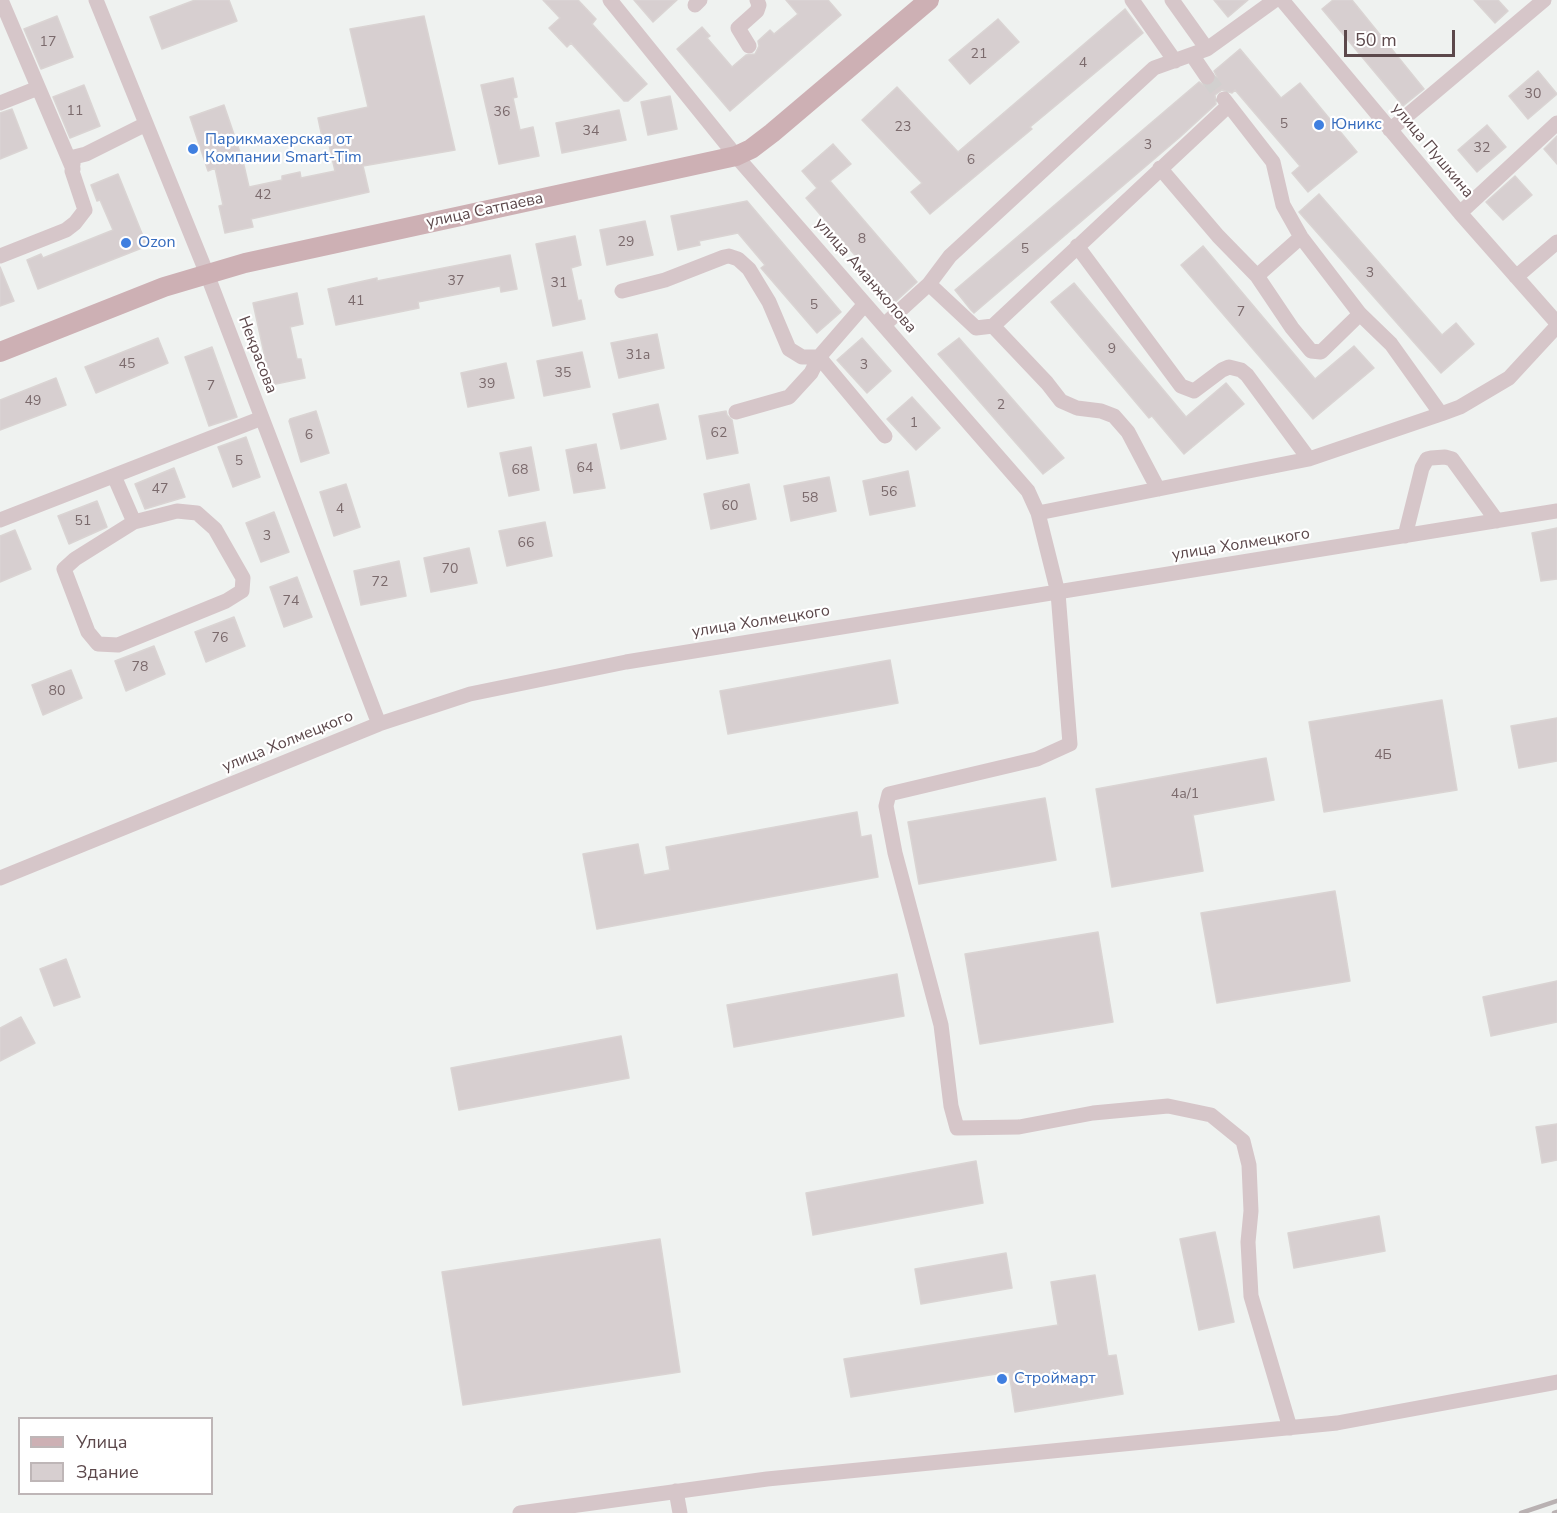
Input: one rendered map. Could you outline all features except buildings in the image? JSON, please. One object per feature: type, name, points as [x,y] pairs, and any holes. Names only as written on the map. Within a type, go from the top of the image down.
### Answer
[{"type":"main road","name":"улица Сатпаева","points":[[0,352],[164,288],[245,263],[736,156],[751,149],[772,133],[929,0]]},
{"type":"street","points":[[0,256],[66,230],[85,210],[73,168],[1,0]]},
{"type":"street","name":"Некрасова","points":[[96,0],[207,274],[379,724]]},
{"type":"street","name":"улица Аманжолова","points":[[610,0],[736,156],[1028,491],[1038,513],[1058,593],[1070,744],[1037,759],[889,794],[886,806],[895,853],[941,1025],[957,1128],[1019,1126],[1093,1113],[1168,1106],[1211,1115],[1243,1141],[1249,1165],[1248,1242],[1251,1296],[1290,1428]]},
{"type":"street","points":[[749,46],[738,28],[757,11],[759,2],[757,0]]},
{"type":"street","points":[[1132,0],[1175,62]]},
{"type":"street","points":[[1172,0],[1207,49]]},
{"type":"street","points":[[884,325],[929,284],[950,256],[1154,68],[1207,49],[1275,0]]},
{"type":"street","name":"улица Пушкина","points":[[1281,0],[1557,325]]},
{"type":"street","points":[[1390,130],[1544,0]]},
{"type":"street","points":[[1192,55],[1207,77]]},
{"type":"street","points":[[0,103],[38,88]]},
{"type":"street","points":[[929,284],[976,328],[993,326],[1160,168],[1225,102],[1273,162],[1283,205],[1301,237],[1360,314],[1391,344],[1441,414]]},
{"type":"street","points":[[1460,213],[1557,123]]},
{"type":"street","points":[[73,168],[74,157],[86,154],[146,124]]},
{"type":"street","points":[[1160,168],[1218,236],[1257,276],[1292,328],[1311,351],[1320,352],[1360,314]]},
{"type":"street","points":[[1257,276],[1301,237]]},
{"type":"street","points":[[1516,277],[1557,242]]},
{"type":"street","points":[[1077,246],[1180,386],[1194,391],[1222,369],[1230,367],[1241,370],[1309,459]]},
{"type":"street","points":[[622,291],[665,280],[724,257],[733,256],[749,269],[769,302],[789,350],[802,357],[819,357]]},
{"type":"street","points":[[736,412],[789,397],[811,373],[819,357],[865,304]]},
{"type":"street","points":[[1038,513],[1309,459],[1441,414],[1460,407],[1509,378],[1557,325]]},
{"type":"street","points":[[993,326],[1061,401],[1077,408],[1101,411],[1114,416],[1128,432],[1158,489]]},
{"type":"street","points":[[819,357],[885,436]]},
{"type":"street","points":[[0,520],[262,418]]},
{"type":"street","points":[[1405,536],[1422,468],[1427,459],[1431,458],[1452,459],[1497,521]]},
{"type":"street","points":[[114,476],[134,522]]},
{"type":"street","points":[[177,511],[197,513],[215,529],[243,578],[242,591],[226,602],[118,645],[98,644],[88,632],[64,569],[75,559],[134,522],[177,511]]},
{"type":"street","name":"улица Холмецкого","points":[[0,878],[379,724],[470,694],[626,662],[1557,511]]},
{"type":"street","points":[[520,1513],[767,1479],[1336,1423],[1557,1382]]},
{"type":"street","points":[[676,1491],[680,1513]]},
{"type":"tunnel","points":[[1207,77],[1223,98]]},
{"type":"railway","points":[[1521,1513],[1557,1501]]},
{"type":"place","name":"Юникс","points":[[1319,125]]},
{"type":"place","name":"Парикмахерская от Компании Smart-Tim","points":[[193,149]]},
{"type":"place","name":"Ozon","points":[[126,243]]},
{"type":"place","name":"Строймарт","points":[[1002,1379]]}]
